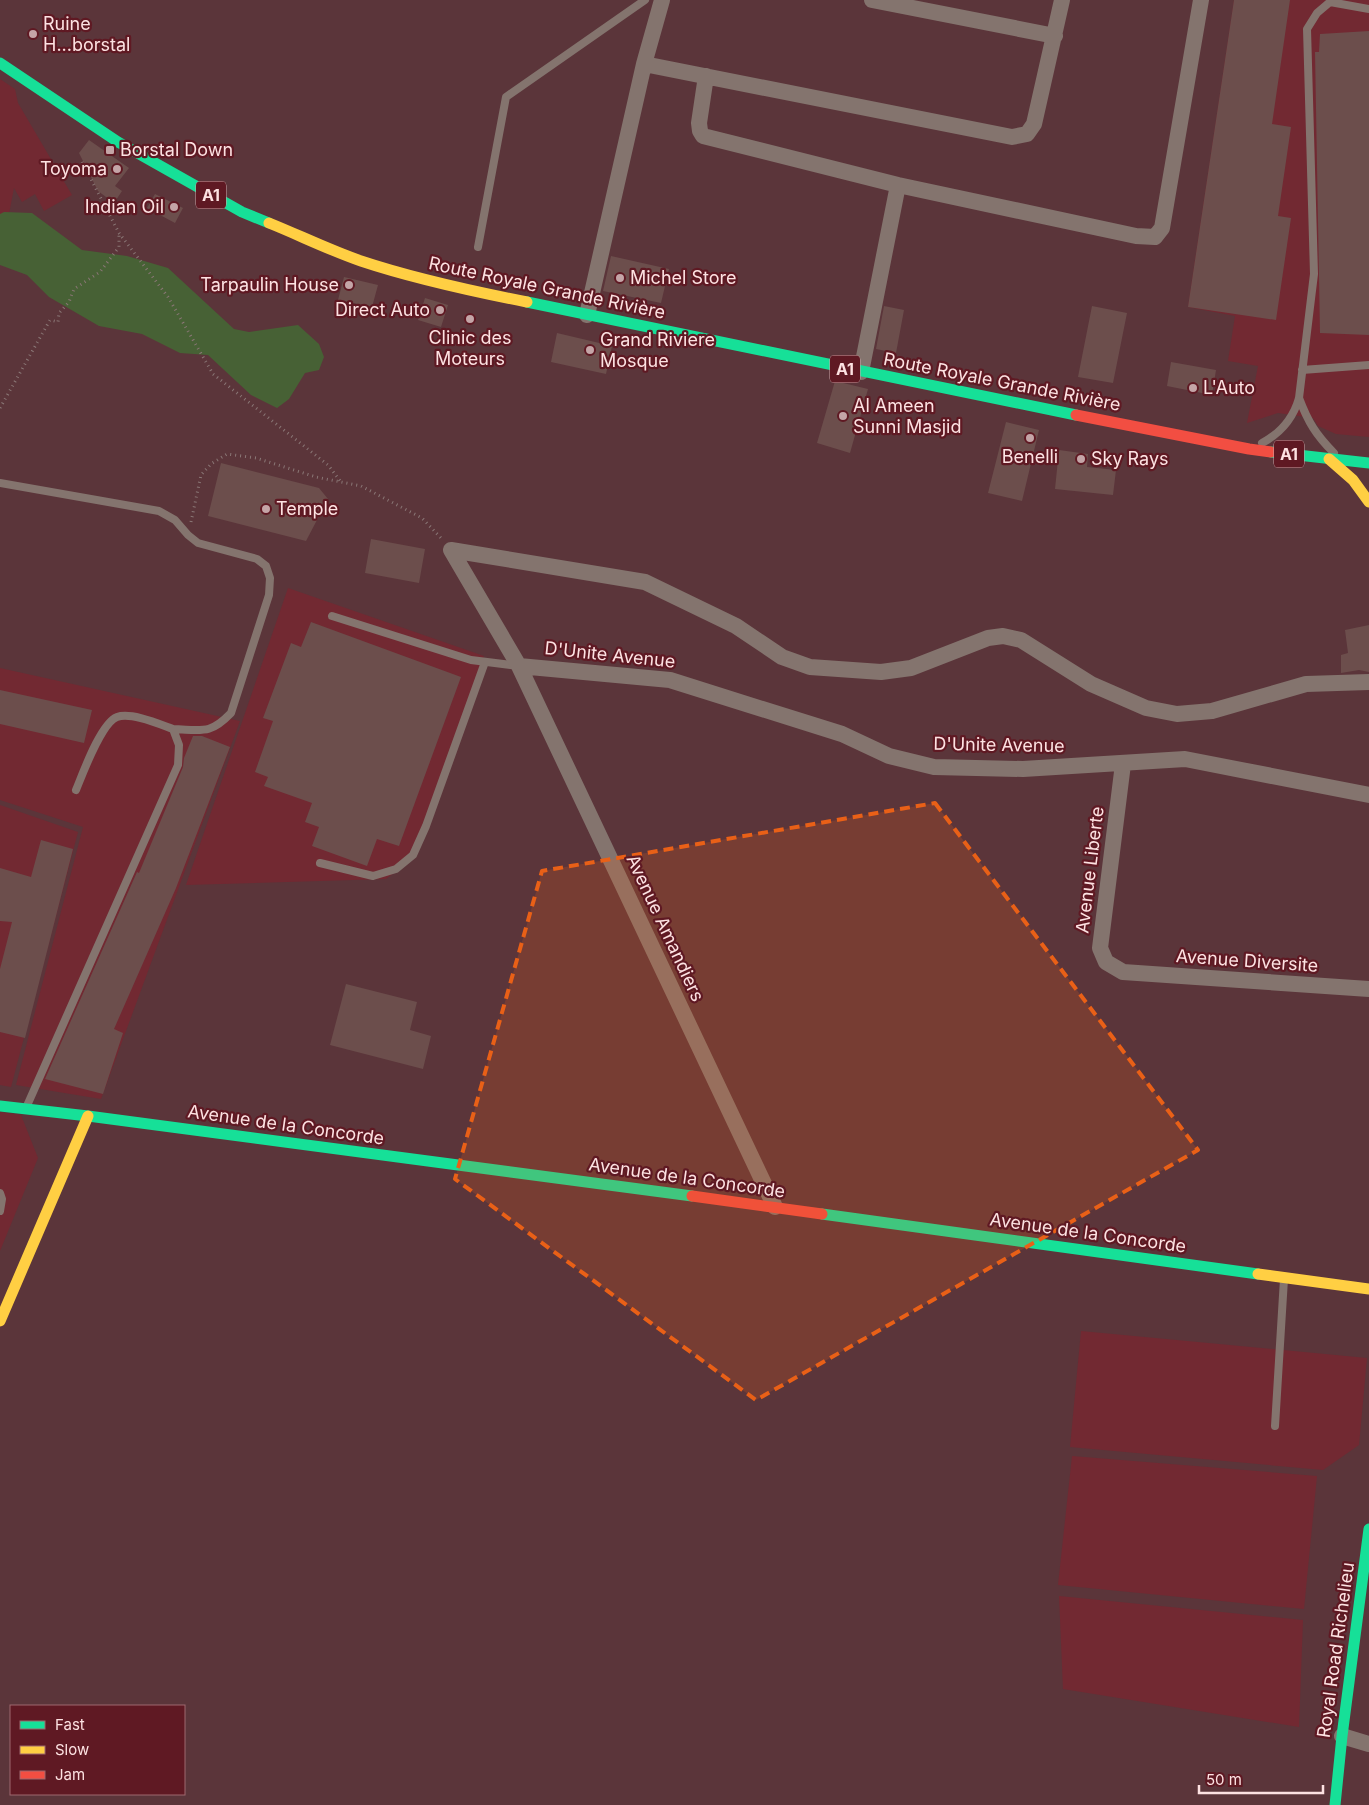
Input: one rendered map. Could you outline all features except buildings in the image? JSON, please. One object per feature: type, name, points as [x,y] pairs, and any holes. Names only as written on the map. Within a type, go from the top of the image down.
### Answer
[{"type":"main road","name":"Route Royale Grande Rivière","points":[[0,63],[118,142],[242,212],[343,254],[406,275],[861,372],[1249,449],[1369,463]]},
{"type":"main road","points":[[1329,459],[1353,480],[1369,502]]},
{"type":"main road","name":"Avenue de la Concorde","points":[[0,1106],[774,1207],[1369,1289]]},
{"type":"main road","points":[[0,1321],[88,1116]]},
{"type":"main road","name":"Royal Road Richelieu","points":[[1335,1805],[1342,1736],[1367,1568],[1369,1529]]},
{"type":"street","points":[[587,315],[644,64],[662,0]]},
{"type":"street","points":[[872,0],[1055,36]]},
{"type":"street","points":[[644,64],[1012,137],[1027,134],[1034,124],[1062,0]]},
{"type":"street","points":[[706,76],[699,123],[703,136],[898,185],[1136,236],[1155,237],[1162,228],[1201,0]]},
{"type":"street","points":[[861,372],[898,185]]},
{"type":"street","points":[[451,550],[645,582],[736,626],[782,657],[810,667],[882,672],[911,668],[988,638],[1002,636],[1021,640],[1091,684],[1146,708],[1177,714],[1212,711],[1306,684],[1369,682]]},
{"type":"street","name":"Avenue Amandiers","points":[[451,550],[519,666],[774,1207]]},
{"type":"street","name":"D'Unite Avenue","points":[[519,666],[670,680],[842,734],[889,756],[934,767],[1023,769],[1123,764],[1185,758],[1369,795]]},
{"type":"street","name":"Avenue Liberte","points":[[1123,764],[1100,948],[1106,962],[1123,972]]},
{"type":"street","name":"Avenue Diversite","points":[[1123,972],[1369,990]]},
{"type":"street","points":[[1342,1736],[1369,1744]]},
{"type":"lane","points":[[478,247],[506,97],[645,0]]},
{"type":"lane","points":[[1249,449],[1282,429],[1292,417],[1299,398],[1314,274],[1307,29],[1317,13],[1330,2],[1369,9]]},
{"type":"lane","points":[[1302,370],[1369,365]]},
{"type":"lane","points":[[1299,398],[1307,420],[1314,431],[1342,460]]},
{"type":"lane","points":[[0,483],[159,511],[175,520],[198,543],[257,559],[266,566],[270,578],[270,595],[231,713],[220,724],[208,730],[173,729],[136,717],[117,717],[104,728],[76,790]]},
{"type":"lane","points":[[332,616],[471,660],[519,666]]},
{"type":"lane","points":[[320,863],[374,876],[396,870],[413,856],[426,826],[485,662]]},
{"type":"lane","points":[[25,1110],[178,765],[179,745],[173,729]]},
{"type":"lane","points":[[0,1193],[2,1199],[0,1211]]},
{"type":"lane","points":[[1276,1426],[1284,1278]]},
{"type":"path","points":[[82,162],[119,233],[168,297],[213,374],[328,465],[341,482]]},
{"type":"path","points":[[0,408],[50,320],[58,322],[59,313],[69,302],[74,288],[100,272],[119,247],[119,233]]},
{"type":"path","points":[[188,535],[201,475],[211,464],[227,454],[256,458],[316,477],[361,486],[422,518],[451,550]]},
{"type":"highlighted area","points":[[935,803],[1198,1150],[756,1400],[455,1179],[542,871]]},
{"type":"shaded area","points":[[1234,0],[1369,0],[1369,437],[1336,434],[1318,426],[1313,418],[1278,413],[1247,423],[1258,366],[1228,361],[1235,316],[1188,307]]},
{"type":"shaded area","points":[[0,79],[15,89],[18,103],[72,195],[44,211],[35,194],[22,202],[14,188],[7,224],[0,224]]},
{"type":"shaded area","points":[[288,588],[484,656],[415,857],[386,879],[186,885]]},
{"type":"shaded area","points":[[0,668],[240,721],[101,1099],[16,1085],[83,827],[0,800]]},
{"type":"shaded area","points":[[0,805],[78,832],[11,1087],[0,1085]]},
{"type":"shaded area","points":[[0,1112],[21,1115],[38,1158],[0,1251]]},
{"type":"shaded area","points":[[1081,1331],[1367,1358],[1359,1445],[1323,1470],[1070,1447]]},
{"type":"shaded area","points":[[1072,1456],[1317,1476],[1304,1609],[1058,1585]]},
{"type":"shaded area","points":[[1059,1596],[1303,1620],[1299,1727],[1063,1689]]},
{"type":"green space","points":[[4,212],[32,213],[82,250],[127,256],[168,268],[234,329],[249,332],[298,325],[319,344],[324,357],[319,370],[305,373],[289,399],[277,408],[251,395],[208,355],[180,353],[142,334],[99,326],[49,297],[27,275],[0,265],[0,214]]},
{"type":"traffic: fast","points":[[0,63],[118,142],[242,212],[269,223]]},
{"type":"traffic: fast","points":[[527,302],[1076,415]]},
{"type":"traffic: fast","points":[[1271,452],[1369,463]]},
{"type":"traffic: fast","points":[[0,1106],[692,1196]]},
{"type":"traffic: fast","points":[[822,1214],[1258,1274]]},
{"type":"traffic: fast","points":[[1335,1805],[1369,1529]]},
{"type":"traffic: slow","points":[[269,223],[361,261],[443,284],[527,302]]},
{"type":"traffic: slow","points":[[1329,459],[1353,480],[1369,502]]},
{"type":"traffic: slow","points":[[0,1321],[88,1116]]},
{"type":"traffic: slow","points":[[1258,1274],[1369,1289]]},
{"type":"traffic: jam","points":[[1076,415],[1271,452]]},
{"type":"traffic: jam","points":[[692,1196],[822,1214]]},
{"type":"place","name":"Ruine H...borstal","points":[[33,34]]},
{"type":"place","name":"Borstal Down","points":[[110,150]]},
{"type":"place","name":"Toyoma","points":[[117,169]]},
{"type":"place","name":"Indian Oil","points":[[174,207]]},
{"type":"place","name":"Michel Store","points":[[620,278]]},
{"type":"place","name":"Tarpaulin House","points":[[349,285]]},
{"type":"place","name":"Direct Auto","points":[[440,310]]},
{"type":"place","name":"Clinic des Moteurs","points":[[470,319]]},
{"type":"place","name":"Grand Riviere Mosque","points":[[590,350]]},
{"type":"place","name":"L'Auto","points":[[1193,388]]},
{"type":"place","name":"Al Ameen Sunni Masjid","points":[[843,416]]},
{"type":"place","name":"Benelli","points":[[1030,438]]},
{"type":"place","name":"Sky Rays","points":[[1081,459]]},
{"type":"place","name":"Temple","points":[[266,509]]}]
